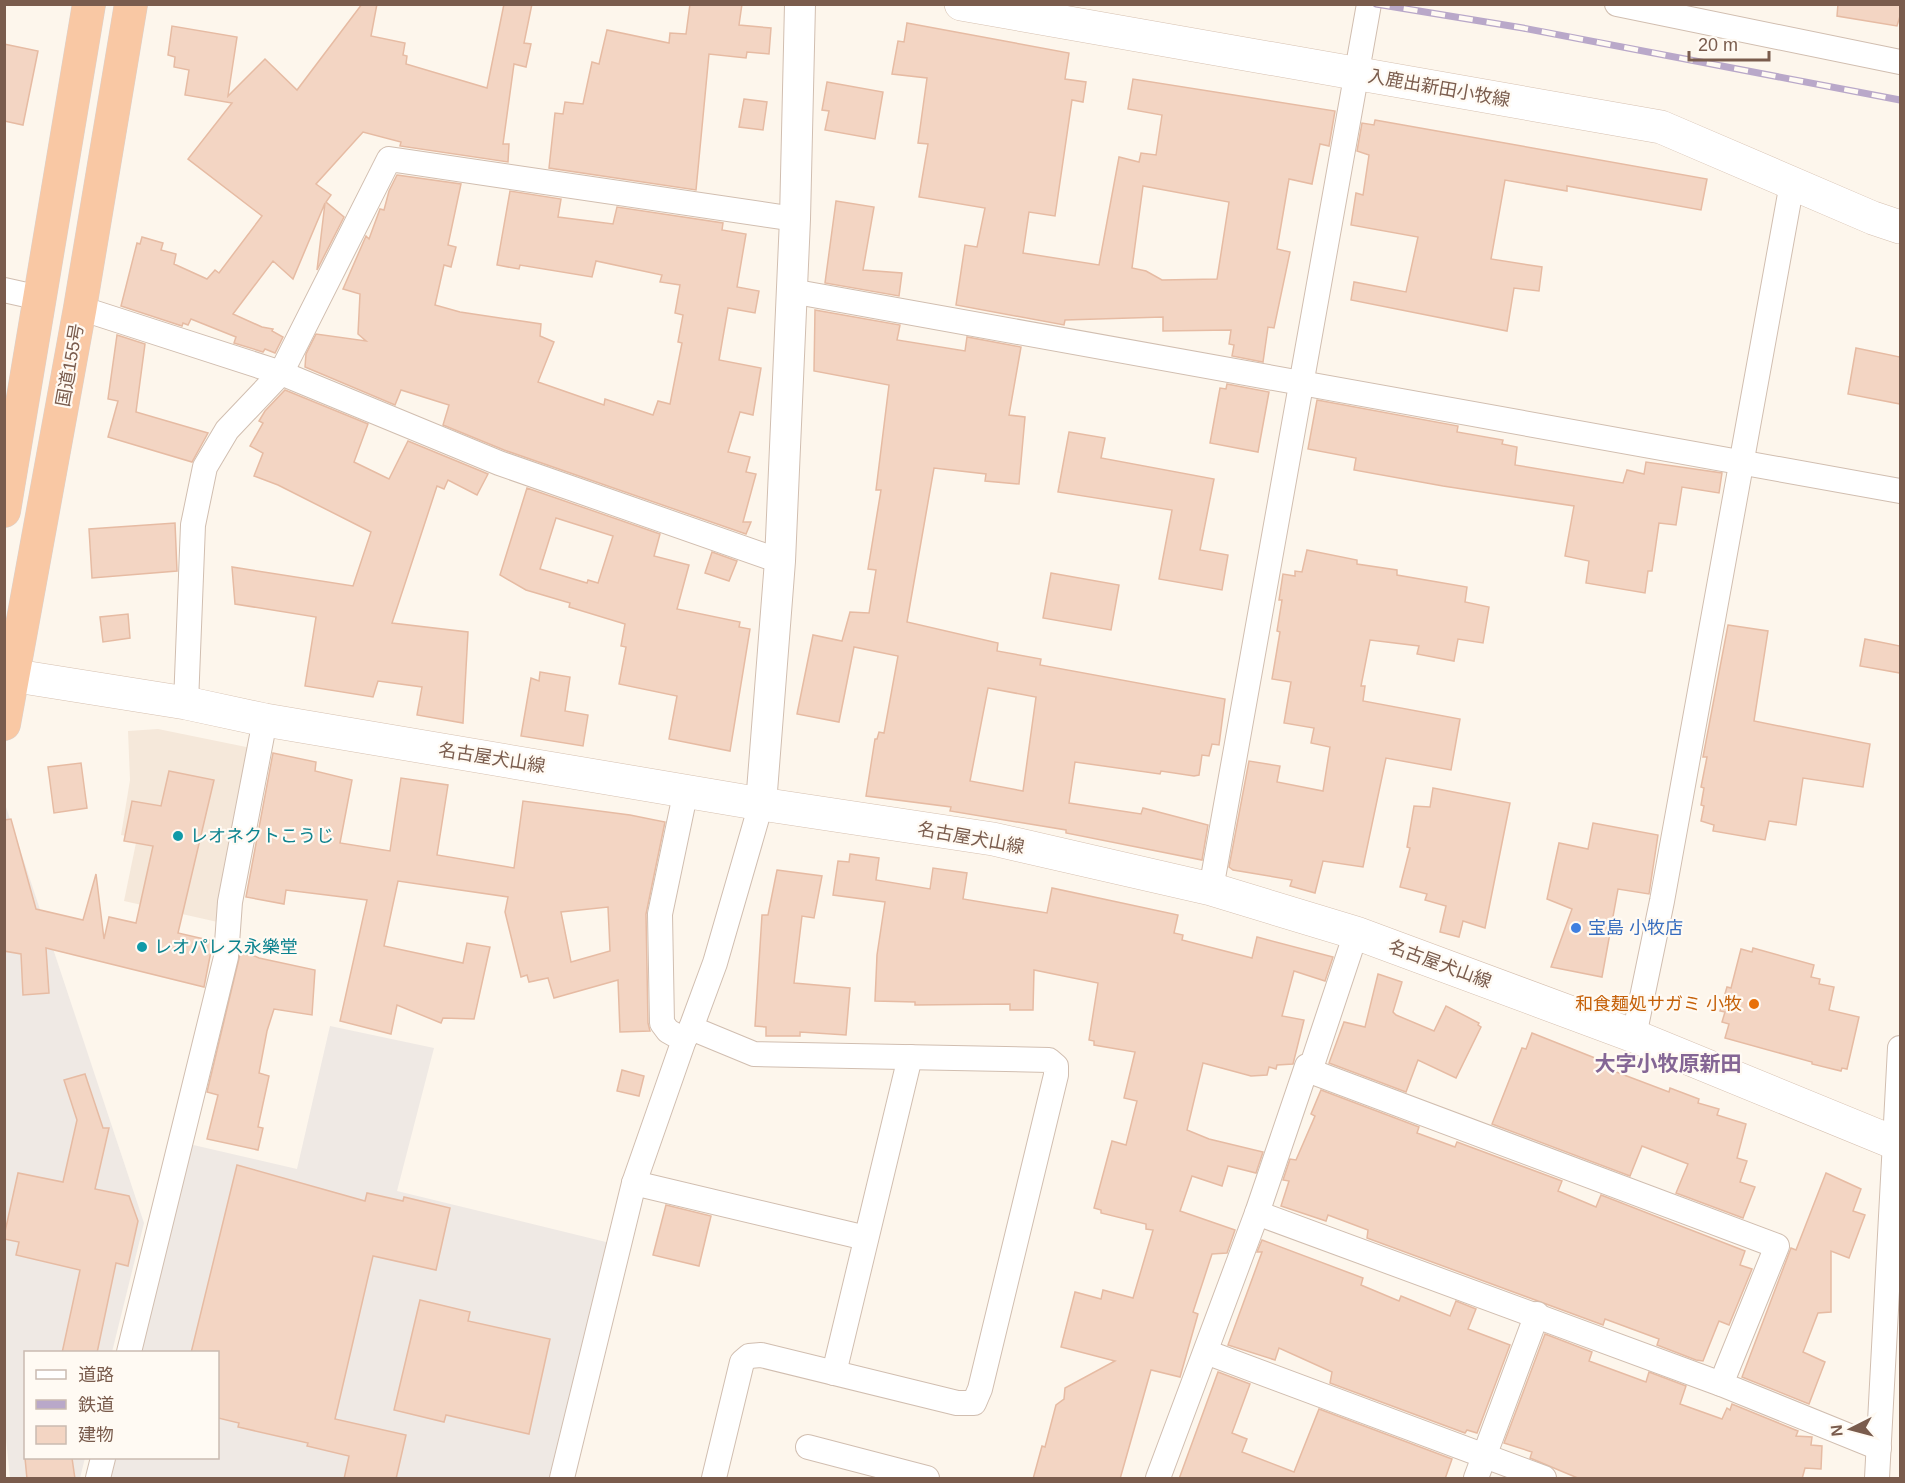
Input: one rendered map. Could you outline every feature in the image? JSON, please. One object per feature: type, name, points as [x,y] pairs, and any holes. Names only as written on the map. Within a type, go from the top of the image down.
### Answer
[{"type":"highway","points":[[4,511],[89,4]]},
{"type":"highway","name":"国道155号","points":[[4,724],[9,675],[80,308],[131,4]]},
{"type":"main road","name":"入鹿出新田小牧線","points":[[961,4],[1661,127],[1873,218],[1900,227]]},
{"type":"main road","name":"名古屋犬山線","points":[[9,675],[186,703],[265,720],[761,804],[993,839],[1211,889],[1356,933],[1634,1036],[1897,1144]]},
{"type":"street","points":[[562,1479],[634,1183],[715,963],[761,804],[780,561],[795,219],[800,4]]},
{"type":"street","points":[[1211,889],[1369,4]]},
{"type":"street","points":[[1617,4],[1730,15],[1900,62]]},
{"type":"street","points":[[186,703],[193,525],[205,467],[227,430],[281,373],[389,159],[795,219]]},
{"type":"street","points":[[1634,1036],[1664,890],[1792,183]]},
{"type":"street","points":[[4,290],[40,298]]},
{"type":"street","points":[[791,291],[1301,381],[1900,491]]},
{"type":"street","points":[[80,308],[281,373],[499,464],[780,561]]},
{"type":"street","points":[[129,1351],[226,957],[230,902],[265,720]]},
{"type":"street","points":[[686,790],[660,914],[662,1023],[668,1031],[687,1034],[754,1054],[1048,1060],[1056,1066],[1056,1075],[980,1389],[974,1403],[957,1403],[761,1355],[749,1356],[742,1362],[714,1479]]},
{"type":"street","points":[[1310,1071],[1356,933]]},
{"type":"street","points":[[1877,1479],[1897,1144],[1900,1048]]},
{"type":"street","points":[[834,1373],[910,1057]]},
{"type":"street","points":[[1158,1479],[1257,1213],[1307,1066],[1310,1071],[1777,1246],[1721,1383]]},
{"type":"street","points":[[634,1183],[866,1238]]},
{"type":"street","points":[[1257,1213],[1721,1383],[1879,1448]]},
{"type":"street","points":[[1476,1479],[1537,1314]]},
{"type":"street","points":[[1206,1352],[1544,1479]]},
{"type":"street","points":[[808,1447],[927,1479]]},
{"type":"street","points":[[98,1479],[103,1459]]},
{"type":"shaded area","points":[[158,729],[256,749],[222,923],[124,901],[137,838],[121,835],[130,780],[128,731]]},
{"type":"shaded area","points":[[6,807],[144,1223],[112,1351],[24,1351],[24,1459],[85,1459],[80,1478],[10,1478],[4,1419]]},
{"type":"shaded area","points":[[330,1026],[434,1048],[397,1191],[610,1243],[553,1478],[104,1478],[109,1459],[219,1459],[219,1351],[136,1351],[189,1144],[297,1169]]},
{"type":"building","points":[[362,4],[377,4],[371,36],[405,43],[403,55],[407,56],[406,64],[487,88],[504,4],[532,4],[524,43],[531,44],[526,67],[514,64],[503,144],[509,144],[508,162],[400,146],[401,142],[363,132],[316,184],[331,195],[326,202],[344,217],[317,270],[325,203],[293,279],[273,261],[233,314],[262,327],[273,329],[272,331],[283,337],[275,353],[265,349],[263,352],[234,343],[236,337],[191,319],[188,325],[183,323],[182,326],[121,306],[137,243],[140,244],[142,237],[163,243],[161,250],[176,254],[174,264],[207,279],[215,270],[219,273],[262,216],[188,159],[232,103],[185,95],[189,70],[174,67],[175,57],[168,55],[172,26],[237,37],[228,96],[265,59],[297,90]]},
{"type":"building","points":[[690,4],[742,4],[739,25],[771,28],[769,54],[747,52],[746,58],[709,54],[696,190],[549,168],[555,113],[563,114],[565,102],[583,104],[592,62],[599,64],[607,30],[669,43],[670,33],[686,34]]},
{"type":"building","points":[[1838,4],[1900,4],[1900,16],[1897,26],[1837,16]]},
{"type":"building","points":[[907,23],[1069,53],[1065,79],[1086,82],[1083,102],[1072,100],[1055,216],[1029,212],[1023,253],[1099,265],[1119,157],[1139,162],[1141,153],[1156,155],[1162,115],[1128,109],[1133,79],[1335,111],[1329,146],[1320,144],[1312,184],[1289,179],[1277,249],[1290,252],[1274,328],[1268,327],[1263,362],[1232,356],[1234,345],[1229,344],[1231,330],[1163,331],[1163,317],[1065,320],[1064,325],[956,305],[965,245],[977,247],[985,208],[919,197],[928,144],[918,143],[927,78],[892,74],[898,41],[904,42]],"holes":[[[1143,186],[1229,202],[1217,279],[1162,280],[1146,271],[1132,268]]]},
{"type":"building","points":[[4,44],[38,51],[23,125],[4,121]]},
{"type":"building","points":[[827,82],[883,92],[875,139],[825,130],[829,111],[822,110]]},
{"type":"building","points":[[744,99],[767,102],[763,130],[739,127]]},
{"type":"building","points":[[1375,120],[1707,179],[1701,210],[1567,186],[1567,191],[1505,180],[1491,259],[1542,267],[1539,291],[1514,288],[1507,331],[1351,300],[1354,282],[1406,292],[1418,237],[1351,225],[1356,193],[1363,195],[1369,155],[1357,151],[1362,123],[1374,125]]},
{"type":"building","points":[[397,175],[461,184],[448,245],[456,247],[451,267],[444,265],[435,305],[460,312],[541,324],[540,336],[554,342],[538,382],[604,405],[605,399],[653,415],[658,401],[670,404],[682,343],[678,342],[683,315],[675,313],[680,285],[660,282],[662,275],[596,261],[592,277],[520,265],[519,269],[497,265],[510,191],[561,199],[558,217],[613,224],[617,207],[723,223],[722,230],[746,234],[737,287],[759,291],[755,313],[728,308],[719,360],[761,368],[753,415],[740,412],[728,452],[750,457],[746,472],[756,474],[743,522],[751,522],[746,534],[504,450],[443,425],[449,405],[401,390],[395,405],[305,367],[306,354],[316,334],[366,341],[358,334],[360,294],[343,289],[366,236],[369,239],[380,209],[384,210],[389,191]]},
{"type":"building","points":[[836,201],[874,207],[863,270],[902,273],[899,296],[825,283]]},
{"type":"building","points":[[815,310],[900,325],[897,340],[965,351],[967,337],[1021,347],[1009,415],[1025,417],[1019,484],[985,481],[986,474],[934,468],[907,622],[998,643],[997,651],[1041,659],[1040,665],[1225,699],[1219,745],[1212,744],[1209,756],[1202,755],[1199,775],[1161,771],[1160,774],[1075,762],[1069,803],[1141,814],[1143,808],[1208,825],[1202,860],[1066,833],[1066,830],[950,811],[951,807],[866,796],[875,739],[879,732],[884,733],[898,656],[854,647],[839,722],[797,714],[813,635],[842,641],[850,612],[869,613],[876,570],[868,569],[881,490],[876,490],[889,385],[814,371]],"holes":[[[988,688],[1036,697],[1023,791],[970,781]]]},
{"type":"building","points":[[117,335],[145,344],[136,412],[208,433],[192,462],[108,437],[118,401],[108,399]]},
{"type":"building","points":[[1856,348],[1900,357],[1900,404],[1848,394]]},
{"type":"building","points":[[1227,384],[1269,392],[1258,452],[1210,443],[1220,388],[1226,389]]},
{"type":"building","points":[[285,390],[368,424],[354,462],[389,479],[408,441],[488,474],[477,495],[448,480],[444,489],[437,486],[392,623],[468,632],[463,723],[417,715],[422,687],[378,681],[373,697],[305,686],[316,617],[235,604],[232,567],[353,586],[371,532],[278,485],[254,476],[263,453],[250,446],[263,423],[259,421],[265,411]]},
{"type":"building","points":[[1317,400],[1458,426],[1457,432],[1503,440],[1502,444],[1517,447],[1515,465],[1623,483],[1627,470],[1644,474],[1646,462],[1722,473],[1719,493],[1682,487],[1676,525],[1659,523],[1652,571],[1648,571],[1645,593],[1586,583],[1589,561],[1565,556],[1574,506],[1354,470],[1356,458],[1308,449]]},
{"type":"building","points":[[1069,432],[1105,438],[1101,458],[1214,479],[1200,550],[1228,555],[1222,590],[1159,579],[1172,510],[1058,492]]},
{"type":"building","points":[[527,488],[660,534],[654,556],[689,565],[677,609],[740,622],[739,627],[750,629],[730,751],[669,739],[677,696],[619,684],[626,647],[621,646],[625,624],[569,607],[570,603],[526,590],[500,575]],"holes":[[[556,518],[613,536],[598,583],[588,580],[587,583],[540,569]]]},
{"type":"building","points":[[175,523],[177,571],[92,578],[89,529]]},
{"type":"building","points":[[1307,550],[1357,560],[1357,564],[1397,570],[1397,575],[1467,587],[1465,602],[1489,607],[1483,643],[1458,639],[1454,661],[1417,654],[1419,646],[1370,640],[1361,686],[1365,686],[1363,701],[1460,719],[1451,770],[1386,758],[1363,867],[1323,861],[1315,893],[1290,886],[1292,880],[1233,870],[1229,867],[1249,761],[1280,766],[1277,782],[1323,791],[1330,747],[1311,743],[1314,728],[1284,723],[1291,682],[1272,679],[1280,632],[1277,631],[1283,574],[1295,576],[1295,571],[1302,572]]},
{"type":"building","points":[[712,552],[737,561],[729,581],[705,573]]},
{"type":"building","points":[[1051,573],[1119,585],[1111,630],[1043,618]]},
{"type":"building","points":[[128,614],[130,638],[103,642],[100,617]]},
{"type":"building","points":[[1728,625],[1768,631],[1754,721],[1870,744],[1863,787],[1803,778],[1796,825],[1769,821],[1765,840],[1713,831],[1714,825],[1701,821],[1704,788],[1701,787],[1707,757],[1703,757]]},
{"type":"building","points":[[1865,639],[1900,646],[1900,673],[1860,666]]},
{"type":"building","points":[[540,672],[570,677],[565,711],[588,715],[583,746],[521,736],[531,678],[539,681]]},
{"type":"building","points":[[273,753],[316,762],[315,771],[352,780],[340,843],[390,851],[401,778],[448,785],[437,855],[514,868],[523,801],[630,815],[665,822],[646,914],[650,1031],[620,1032],[618,980],[554,998],[548,978],[529,982],[527,975],[521,977],[505,912],[508,897],[398,881],[384,946],[463,963],[467,943],[490,947],[474,1019],[443,1018],[441,1023],[397,1005],[391,1034],[340,1021],[367,900],[286,890],[284,904],[246,897]],"holes":[[[608,907],[610,951],[571,962],[561,912]]]},
{"type":"building","points":[[81,763],[87,808],[54,813],[48,767]]},
{"type":"building","points":[[169,771],[214,780],[178,933],[213,941],[204,987],[46,948],[49,993],[23,995],[21,954],[4,951],[4,820],[11,819],[36,909],[83,920],[96,874],[104,939],[109,917],[136,923],[153,846],[124,841],[132,801],[161,806]]},
{"type":"building","points":[[1433,788],[1510,803],[1485,928],[1463,921],[1459,937],[1440,932],[1446,906],[1425,900],[1427,894],[1400,887],[1410,848],[1407,847],[1414,806],[1430,807]]},
{"type":"building","points":[[1593,823],[1658,835],[1649,894],[1618,889],[1602,977],[1551,967],[1572,909],[1547,899],[1559,843],[1588,849]]},
{"type":"building","points":[[850,854],[879,858],[876,880],[930,889],[933,868],[967,873],[963,899],[1047,913],[1052,888],[1178,915],[1174,933],[1183,935],[1182,940],[1252,958],[1257,937],[1333,957],[1325,981],[1294,971],[1282,1016],[1304,1020],[1293,1064],[1277,1065],[1276,1069],[1269,1067],[1267,1075],[1251,1076],[1203,1063],[1187,1130],[1209,1139],[1263,1152],[1256,1173],[1228,1166],[1222,1186],[1192,1176],[1180,1211],[1235,1230],[1227,1253],[1212,1254],[1193,1312],[1198,1314],[1180,1377],[1151,1370],[1120,1479],[1033,1479],[1042,1446],[1045,1447],[1056,1405],[1064,1399],[1065,1388],[1115,1361],[1061,1347],[1075,1292],[1101,1299],[1103,1290],[1133,1298],[1153,1230],[1146,1229],[1146,1224],[1101,1213],[1101,1210],[1094,1208],[1112,1141],[1126,1145],[1137,1101],[1124,1098],[1135,1052],[1094,1045],[1094,1041],[1089,1040],[1098,983],[1034,970],[1033,1010],[1010,1010],[1010,1004],[915,1005],[915,1002],[875,1001],[877,955],[885,902],[833,895],[838,861],[849,862]]},
{"type":"building","points":[[777,870],[822,876],[814,918],[802,916],[794,983],[850,988],[846,1035],[800,1032],[800,1036],[766,1036],[766,1027],[755,1026],[762,915],[768,915]]},
{"type":"building","points":[[1753,948],[1814,965],[1811,977],[1820,979],[1819,984],[1834,987],[1829,1010],[1859,1017],[1847,1069],[1842,1068],[1841,1071],[1812,1064],[1812,1062],[1725,1038],[1729,1024],[1722,1022],[1725,1012],[1720,1011],[1727,987],[1731,988],[1741,949],[1752,952]]},
{"type":"building","points":[[241,950],[259,958],[315,970],[312,1015],[274,1009],[267,1031],[259,1073],[269,1076],[258,1127],[263,1128],[258,1150],[207,1139],[218,1095],[207,1092]]},
{"type":"building","points":[[1378,974],[1402,982],[1393,1012],[1396,1015],[1434,1031],[1446,1006],[1479,1023],[1481,1027],[1456,1078],[1418,1060],[1406,1092],[1329,1063],[1344,1022],[1365,1027]]},
{"type":"building","points":[[1532,1033],[1605,1062],[1603,1067],[1669,1092],[1670,1088],[1699,1099],[1698,1103],[1719,1109],[1717,1115],[1746,1124],[1737,1158],[1747,1161],[1740,1182],[1755,1187],[1743,1218],[1676,1193],[1688,1164],[1642,1146],[1630,1176],[1492,1124],[1522,1048],[1526,1049]]},
{"type":"building","points":[[622,1070],[644,1076],[639,1096],[617,1091]]},
{"type":"building","points":[[85,1074],[103,1128],[109,1128],[95,1189],[129,1196],[138,1221],[128,1266],[116,1263],[97,1351],[62,1351],[80,1270],[16,1255],[19,1242],[4,1239],[18,1173],[63,1182],[77,1120],[64,1080]]},
{"type":"building","points":[[1321,1090],[1419,1127],[1417,1133],[1455,1147],[1457,1142],[1562,1181],[1558,1191],[1596,1207],[1601,1195],[1745,1251],[1740,1265],[1752,1269],[1729,1325],[1719,1321],[1703,1361],[1696,1360],[1657,1345],[1659,1339],[1605,1319],[1603,1325],[1367,1238],[1368,1230],[1328,1215],[1326,1221],[1281,1206],[1289,1181],[1283,1180],[1290,1159],[1296,1160],[1315,1116],[1311,1114]]},
{"type":"building","points":[[237,1165],[365,1201],[367,1193],[403,1201],[404,1197],[450,1208],[436,1270],[373,1256],[335,1419],[406,1435],[396,1479],[344,1479],[349,1456],[307,1446],[308,1443],[238,1427],[239,1423],[219,1418],[219,1351],[191,1351]]},
{"type":"building","points":[[1826,1173],[1861,1189],[1853,1211],[1865,1215],[1849,1258],[1831,1251],[1831,1312],[1818,1313],[1803,1352],[1825,1362],[1809,1404],[1742,1377],[1791,1248],[1796,1250]]},
{"type":"building","points":[[666,1205],[711,1216],[699,1266],[653,1255]]},
{"type":"building","points":[[1262,1240],[1363,1278],[1361,1285],[1399,1301],[1401,1296],[1450,1316],[1456,1301],[1476,1309],[1468,1329],[1510,1345],[1477,1433],[1467,1430],[1465,1433],[1330,1383],[1332,1372],[1279,1348],[1275,1360],[1228,1345],[1262,1252],[1257,1252]]},
{"type":"building","points":[[420,1300],[470,1312],[468,1321],[550,1339],[529,1434],[446,1415],[444,1422],[394,1410]]},
{"type":"building","points":[[1545,1334],[1592,1352],[1589,1361],[1646,1382],[1649,1372],[1686,1386],[1680,1404],[1722,1419],[1727,1408],[1730,1410],[1732,1404],[1798,1431],[1796,1436],[1812,1437],[1811,1445],[1822,1446],[1821,1469],[1805,1468],[1802,1479],[1580,1479],[1530,1458],[1532,1452],[1504,1443]]},
{"type":"building","points":[[1218,1372],[1250,1384],[1232,1433],[1247,1439],[1242,1452],[1294,1472],[1319,1409],[1452,1459],[1445,1479],[1179,1479]]},
{"type":"building","points":[[25,1459],[72,1459],[75,1479],[27,1479]]},
{"type":"railway","points":[[1376,4],[1523,28],[1900,100]]},
{"type":"place","name":"レオネクトこうじ","points":[[178,836]]},
{"type":"place","name":"宝島 小牧店","points":[[1576,928]]},
{"type":"place","name":"レオパレス永樂堂","points":[[142,947]]},
{"type":"place","name":"和食麺処サガミ 小牧","points":[[1754,1004]]},
{"type":"district","name":"大字小牧原新田","points":[[1668,1064]]}]
